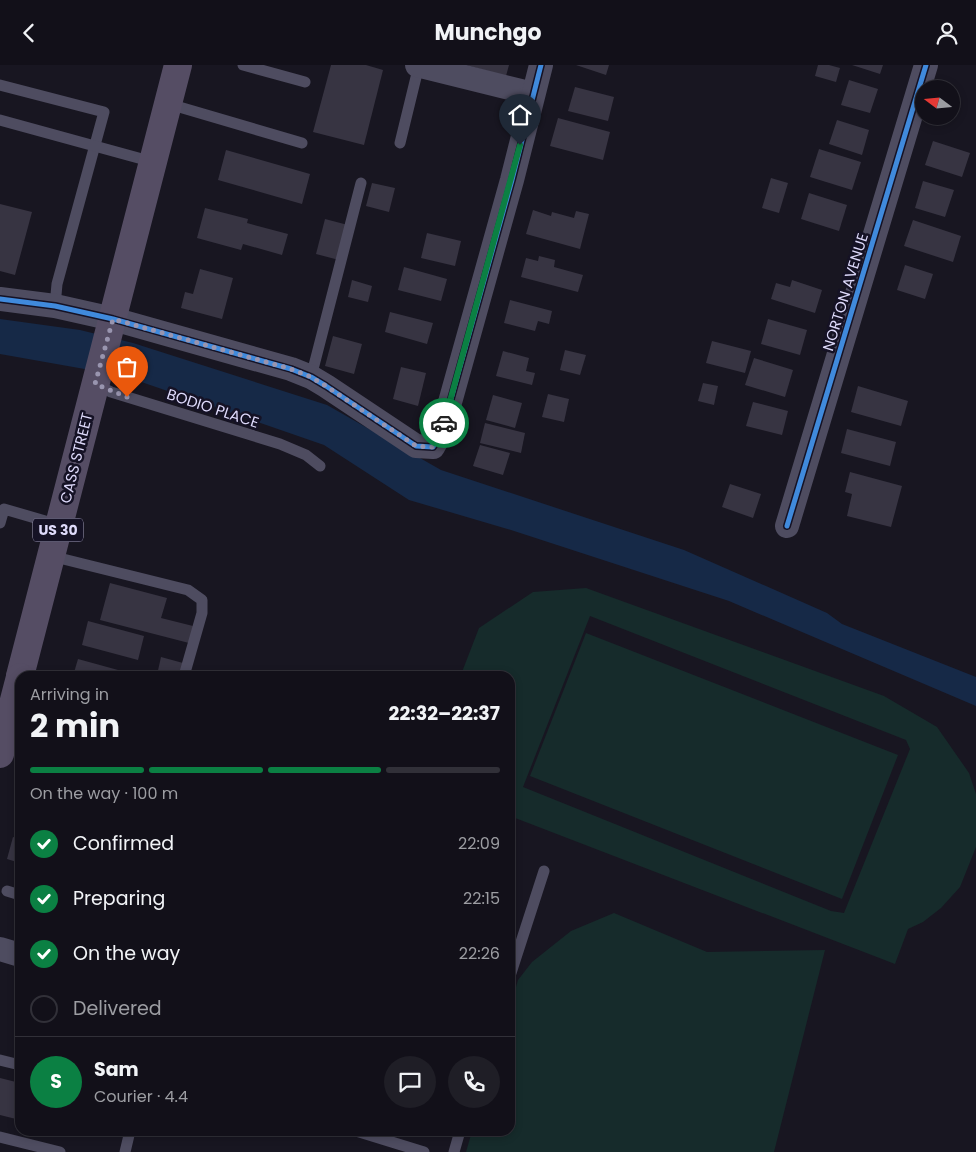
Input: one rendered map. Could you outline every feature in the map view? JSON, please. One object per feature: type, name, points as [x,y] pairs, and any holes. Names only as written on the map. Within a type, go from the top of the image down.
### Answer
[{"type":"main road","name":"CASS STREET","points":[[22,671],[178,65]]},
{"type":"main road","name":"CASS STREET","points":[[0,754],[5,716],[15,690]]},
{"type":"street","points":[[418,65],[533,94]]},
{"type":"street","points":[[0,299],[55,306],[113,319],[291,369],[311,377],[416,446],[433,447],[442,431],[512,179],[541,65]]},
{"type":"street","name":"NORTON AVENUE","points":[[788,526],[926,65]]},
{"type":"street","points":[[0,949],[15,954]]},
{"type":"lane","points":[[243,65],[305,82]]},
{"type":"lane","points":[[400,143],[418,65]]},
{"type":"lane","points":[[0,85],[104,112],[96,147],[57,284],[55,306]]},
{"type":"lane","points":[[168,104],[302,143]]},
{"type":"lane","points":[[0,121],[153,162]]},
{"type":"lane","points":[[311,377],[361,183]]},
{"type":"lane","name":"BODIO PLACE","points":[[95,384],[111,392],[280,444],[306,455],[320,466]]},
{"type":"lane","points":[[0,523],[4,509],[59,525]]},
{"type":"lane","points":[[51,557],[181,587],[202,600],[202,613],[185,671]]},
{"type":"lane","points":[[515,961],[544,871]]},
{"type":"lane","points":[[7,891],[15,893]]},
{"type":"lane","points":[[0,1060],[15,1064]]},
{"type":"lane","points":[[125,1152],[129,1136]]},
{"type":"lane","points":[[372,1136],[424,1152]]},
{"type":"lane","points":[[454,1152],[459,1136]]},
{"type":"lane","points":[[0,1137],[60,1152]]},
{"type":"green space","points":[[586,588],[884,696],[937,727],[969,773],[976,794],[976,847],[960,887],[941,908],[923,922],[908,929],[895,964],[515,818],[515,671],[462,671],[479,628],[533,592]],"holes":[[[590,616],[906,740],[910,749],[844,913],[831,911],[523,787]]]},
{"type":"green space","points":[[586,633],[898,755],[842,899],[530,776]]},
{"type":"green space","points":[[614,913],[707,952],[825,950],[774,1152],[466,1152],[471,1136],[515,1136],[515,990],[518,980],[532,962],[571,931]]},
{"type":"water","points":[[0,319],[80,330],[133,343],[327,405],[441,470],[684,550],[827,613],[842,624],[976,677],[976,706],[729,601],[511,530],[409,500],[324,445],[124,376],[0,354]]},
{"type":"building","points":[[331,65],[366,65],[383,70],[364,145],[313,132]]},
{"type":"building","points":[[466,65],[509,65],[506,76]]},
{"type":"building","points":[[576,65],[609,65],[606,75]]},
{"type":"building","points":[[818,65],[840,68],[836,82],[815,76]]},
{"type":"building","points":[[852,65],[883,65],[880,74]]},
{"type":"building","points":[[849,80],[878,89],[870,113],[841,105]]},
{"type":"building","points":[[575,87],[614,97],[608,121],[568,111]]},
{"type":"building","points":[[558,118],[610,132],[603,160],[550,146]]},
{"type":"building","points":[[837,120],[869,130],[862,155],[829,144]]},
{"type":"building","points":[[933,141],[970,153],[962,177],[925,165]]},
{"type":"building","points":[[819,149],[861,162],[852,190],[810,177]]},
{"type":"building","points":[[226,150],[310,174],[302,204],[218,180]]},
{"type":"building","points":[[771,178],[788,183],[779,213],[762,208]]},
{"type":"building","points":[[923,181],[954,190],[945,217],[915,208]]},
{"type":"building","points":[[372,183],[395,188],[389,212],[366,206]]},
{"type":"building","points":[[809,193],[847,205],[839,231],[801,219]]},
{"type":"building","points":[[0,204],[32,212],[15,275],[0,271]]},
{"type":"building","points":[[205,208],[248,219],[247,223],[288,234],[282,255],[243,244],[241,250],[197,238]]},
{"type":"building","points":[[533,210],[551,216],[552,212],[574,218],[576,211],[589,214],[580,249],[526,234]]},
{"type":"building","points":[[325,219],[348,225],[339,260],[316,254]]},
{"type":"building","points":[[913,220],[961,236],[953,262],[904,246]]},
{"type":"building","points":[[427,233],[461,241],[455,266],[421,258]]},
{"type":"building","points":[[539,256],[555,260],[554,267],[583,275],[578,292],[521,277],[526,258],[538,261]]},
{"type":"building","points":[[905,265],[933,274],[925,299],[897,290]]},
{"type":"building","points":[[404,267],[447,279],[441,301],[398,290]]},
{"type":"building","points":[[200,269],[233,278],[222,319],[181,308],[185,292],[193,294]]},
{"type":"building","points":[[352,280],[372,286],[368,302],[348,297]]},
{"type":"building","points":[[792,280],[822,290],[815,313],[771,299],[776,283],[790,287]]},
{"type":"building","points":[[510,300],[552,311],[549,324],[538,321],[535,331],[504,323]]},
{"type":"building","points":[[390,312],[433,323],[427,344],[385,332]]},
{"type":"building","points":[[768,319],[807,330],[800,355],[761,344]]},
{"type":"building","points":[[333,336],[362,344],[354,374],[325,366]]},
{"type":"building","points":[[712,341],[751,351],[745,373],[706,363]]},
{"type":"building","points":[[565,350],[586,355],[580,375],[560,370]]},
{"type":"building","points":[[503,351],[529,358],[526,371],[535,373],[532,385],[496,376]]},
{"type":"building","points":[[754,358],[793,370],[785,397],[745,385]]},
{"type":"building","points":[[401,367],[426,373],[418,406],[393,399]]},
{"type":"building","points":[[703,383],[718,386],[714,405],[698,401]]},
{"type":"building","points":[[858,386],[908,401],[901,426],[851,412]]},
{"type":"building","points":[[548,394],[569,399],[564,422],[542,417]]},
{"type":"building","points":[[493,395],[522,403],[515,428],[486,420]]},
{"type":"building","points":[[753,402],[788,411],[782,435],[746,426]]},
{"type":"building","points":[[485,423],[525,433],[521,453],[480,443]]},
{"type":"building","points":[[847,429],[896,442],[890,466],[841,453]]},
{"type":"building","points":[[480,445],[510,453],[503,475],[473,466]]},
{"type":"building","points":[[850,472],[902,486],[891,527],[847,516],[852,494],[845,492]]},
{"type":"building","points":[[730,484],[761,494],[753,518],[722,507]]},
{"type":"building","points":[[110,583],[167,598],[161,618],[193,626],[189,643],[100,620]]},
{"type":"building","points":[[88,621],[144,636],[138,660],[82,645]]},
{"type":"building","points":[[161,657],[183,663],[181,671],[158,671]]},
{"type":"building","points":[[78,659],[118,670],[118,671],[74,671]]},
{"type":"building","points":[[13,837],[15,838],[15,861],[7,859]]},
{"type":"building","points":[[0,1078],[15,1082],[15,1119],[0,1115]]},
{"type":"cycle path","points":[[0,299],[55,306],[113,319],[291,369],[311,377],[326,386],[416,446],[433,447],[442,431],[512,180],[541,65]]},
{"type":"cycle path","points":[[787,526],[926,65]]},
{"type":"way so far","points":[[127,397],[95,384],[113,319],[291,369],[311,377],[416,446],[433,447],[442,431],[444,423]]},
{"type":"route","points":[[444,423],[520,145]]}]
